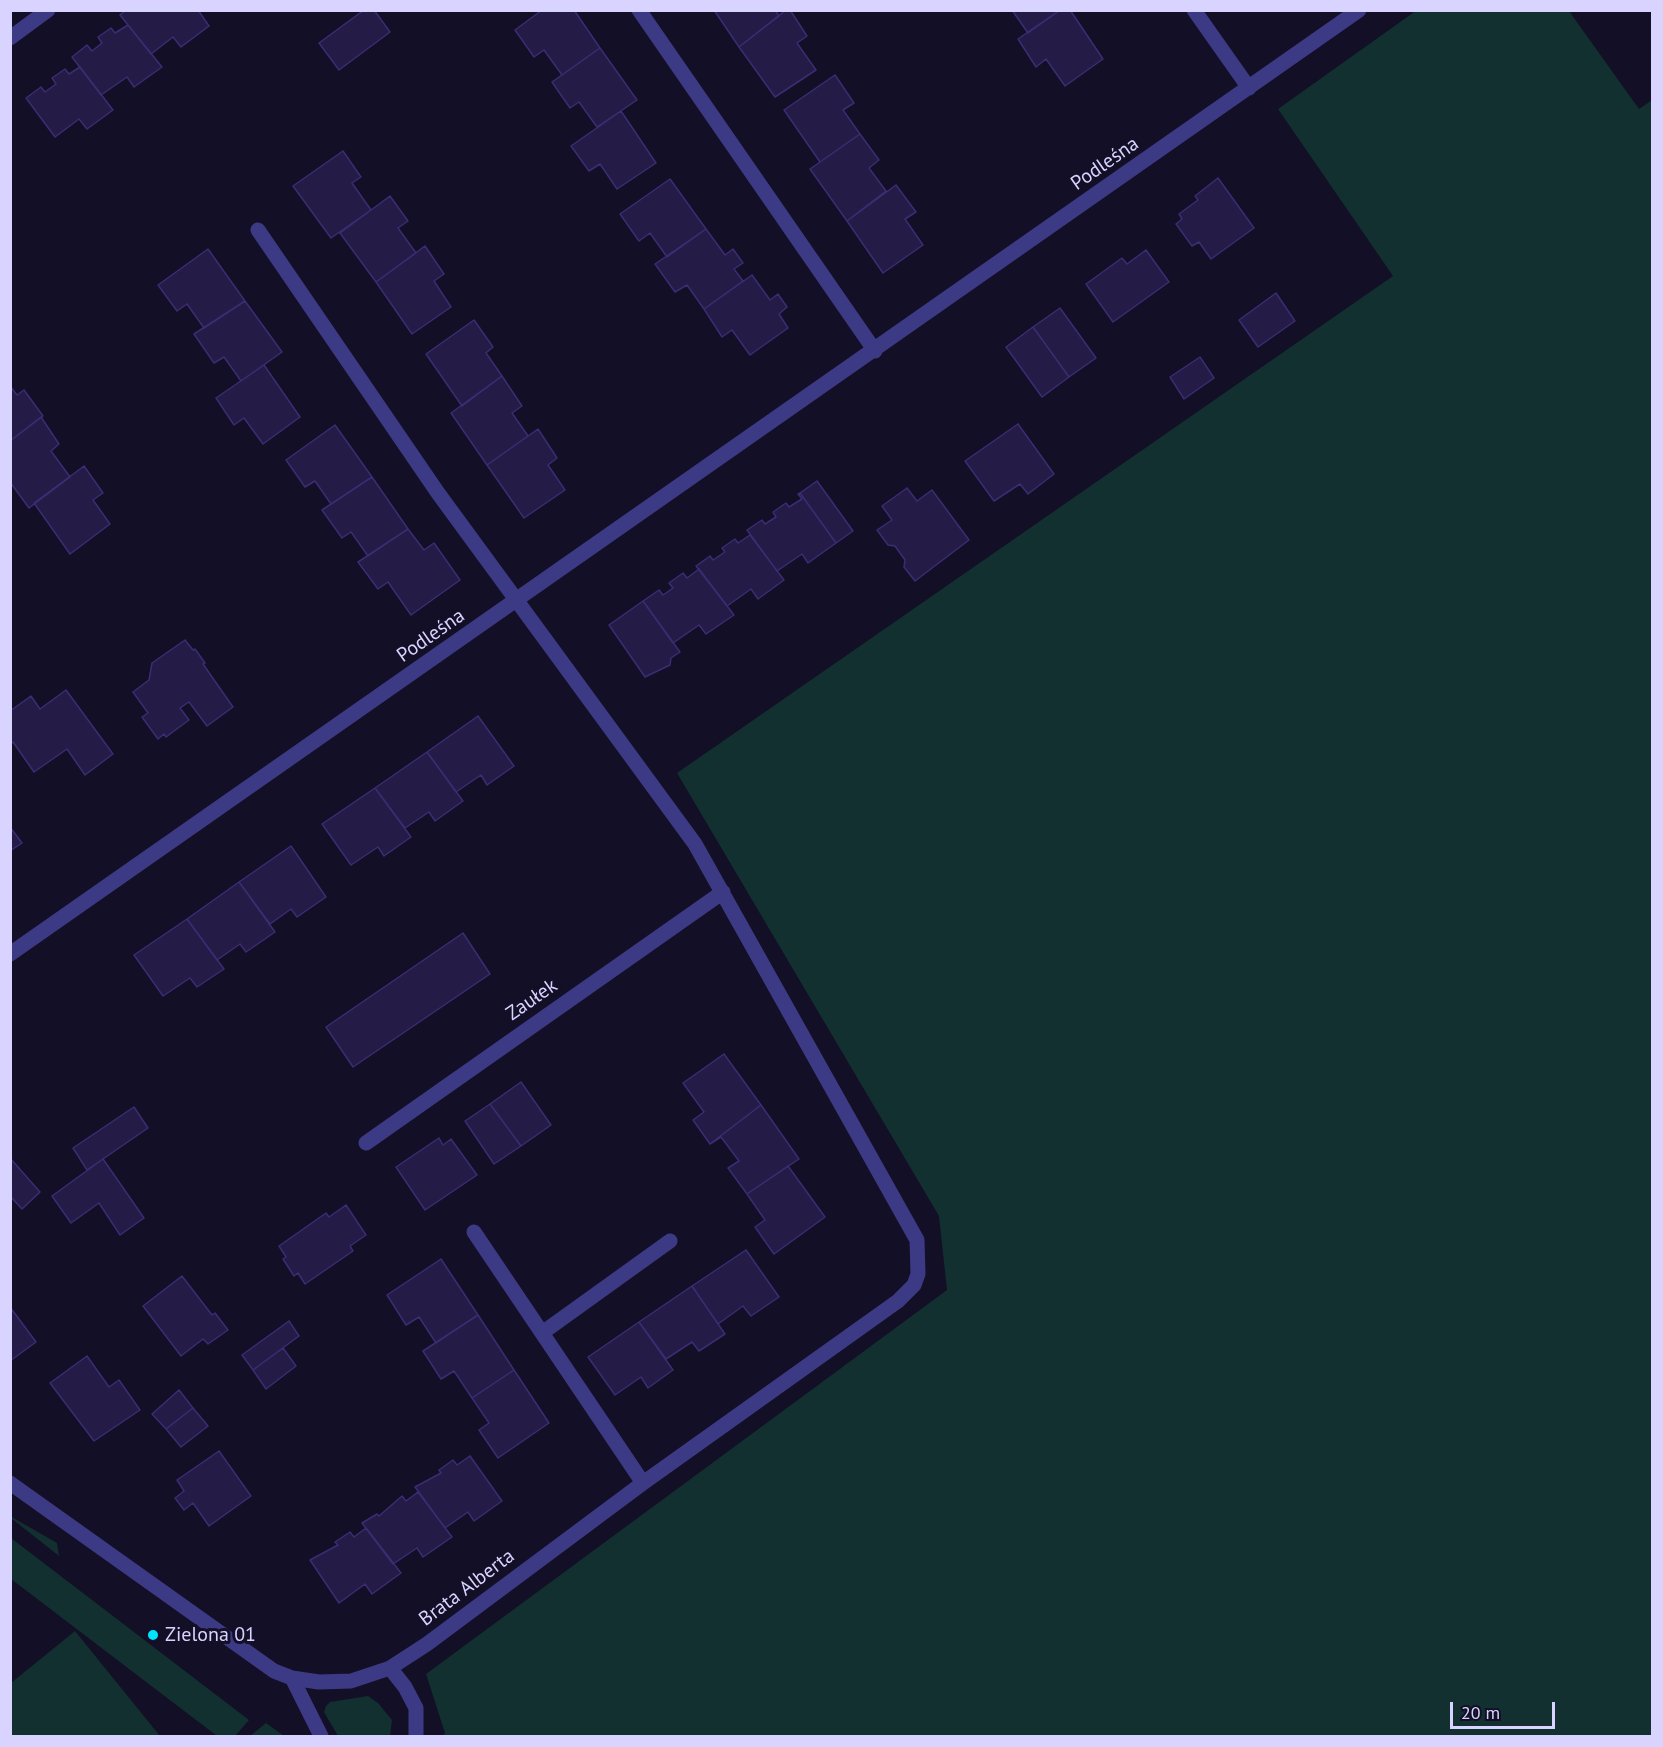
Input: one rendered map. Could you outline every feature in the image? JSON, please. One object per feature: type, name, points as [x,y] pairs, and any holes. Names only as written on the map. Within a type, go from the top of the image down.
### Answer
[{"type":"street","points":[[10,38],[48,10]]},
{"type":"street","points":[[639,10],[875,351]]},
{"type":"street","points":[[1194,10],[1249,88]]},
{"type":"street","name":"Podleśna","points":[[10,954],[875,351],[1359,10]]},
{"type":"street","points":[[258,230],[438,493],[695,844],[723,892]]},
{"type":"street","name":"Zaułek","points":[[366,1143],[723,892]]},
{"type":"street","name":"Brata Alberta","points":[[10,1483],[274,1671],[292,1678],[319,1682],[351,1681],[390,1668],[427,1644],[643,1483],[898,1301],[914,1285],[918,1274],[917,1240],[723,892]]},
{"type":"street","points":[[474,1232],[643,1483]]},
{"type":"street","points":[[542,1333],[670,1241]]},
{"type":"street","points":[[390,1668],[405,1687],[416,1708],[416,1737]]},
{"type":"street","points":[[292,1678],[321,1737]]},
{"type":"green space","points":[[1417,10],[1569,11],[1639,109],[1652,100],[1652,1736],[443,1736],[445,1733],[426,1674],[947,1290],[939,1216],[677,773],[1393,276],[1278,109]]},
{"type":"green space","points":[[10,1516],[57,1543],[59,1556],[11,1518]]},
{"type":"green space","points":[[11,1538],[249,1720],[235,1736],[217,1736],[11,1579]]},
{"type":"green space","points":[[75,1631],[160,1736],[11,1736],[11,1683]]},
{"type":"green space","points":[[368,1696],[378,1703],[392,1720],[390,1736],[338,1736],[324,1712],[326,1706],[330,1702]]},
{"type":"green space","points":[[266,1723],[284,1736],[250,1736]]},
{"type":"building","points":[[126,10],[198,10],[209,26],[181,47],[173,37],[151,54],[120,15]]},
{"type":"building","points":[[364,10],[374,10],[390,32],[339,70],[319,43]]},
{"type":"building","points":[[542,10],[574,10],[600,48],[562,75],[544,50],[534,57],[515,30]]},
{"type":"building","points":[[714,10],[775,10],[779,16],[739,47]]},
{"type":"building","points":[[786,10],[790,10],[807,36],[797,43],[816,70],[775,97],[739,47]]},
{"type":"building","points":[[1012,10],[1060,10],[1028,33]]},
{"type":"building","points":[[1060,10],[1070,10],[1103,59],[1065,86],[1046,59],[1036,67],[1018,39]]},
{"type":"building","points":[[128,25],[162,67],[134,87],[127,77],[101,95],[72,57],[87,45],[92,51],[102,43],[98,37],[111,28],[115,33]]},
{"type":"building","points":[[600,48],[637,100],[597,127],[579,102],[570,108],[552,82]]},
{"type":"building","points":[[80,67],[113,110],[87,129],[79,119],[55,137],[26,98],[41,87],[45,92],[56,84],[52,78],[65,69],[69,74]]},
{"type":"building","points":[[835,75],[854,103],[843,110],[860,134],[820,162],[784,110]]},
{"type":"building","points":[[621,111],[656,163],[617,189],[600,164],[589,171],[571,146]]},
{"type":"building","points":[[860,134],[879,160],[869,168],[886,191],[847,221],[810,169]]},
{"type":"building","points":[[343,151],[361,177],[352,183],[371,210],[331,238],[293,186]]},
{"type":"building","points":[[1218,178],[1254,228],[1211,259],[1199,242],[1192,246],[1176,224],[1182,219],[1179,214],[1198,200],[1195,196]]},
{"type":"building","points":[[670,179],[706,229],[667,257],[650,233],[639,241],[620,214]]},
{"type":"building","points":[[896,185],[916,212],[905,219],[923,245],[883,273],[847,221]]},
{"type":"building","points":[[390,196],[408,221],[398,228],[416,253],[376,282],[340,233]]},
{"type":"building","points":[[706,229],[725,255],[733,249],[743,263],[734,269],[743,281],[704,309],[687,285],[675,292],[655,264]]},
{"type":"building","points":[[425,246],[444,274],[434,281],[451,307],[412,334],[376,282]]},
{"type":"building","points":[[208,249],[245,301],[204,328],[187,304],[177,311],[158,285]]},
{"type":"building","points":[[1146,250],[1169,282],[1113,322],[1086,284],[1122,258],[1127,264]]},
{"type":"building","points":[[752,275],[770,300],[778,294],[787,307],[779,314],[788,328],[750,355],[732,330],[722,337],[704,309]]},
{"type":"building","points":[[1276,293],[1295,321],[1258,347],[1239,320]]},
{"type":"building","points":[[245,301],[282,352],[241,381],[224,357],[214,363],[194,334]]},
{"type":"building","points":[[1060,308],[1096,358],[1069,377],[1033,327]]},
{"type":"building","points":[[474,320],[493,347],[486,353],[502,376],[462,406],[426,354]]},
{"type":"building","points":[[1033,327],[1069,377],[1042,397],[1006,347]]},
{"type":"building","points":[[1200,357],[1214,378],[1184,399],[1170,377]]},
{"type":"building","points":[[264,365],[300,417],[263,444],[244,418],[234,425],[216,398]]},
{"type":"building","points":[[502,376],[522,406],[512,413],[528,436],[487,465],[451,413]]},
{"type":"building","points":[[10,386],[17,395],[24,390],[43,416],[10,441]]},
{"type":"building","points":[[41,417],[59,444],[51,451],[70,477],[29,508],[10,482],[10,441]]},
{"type":"building","points":[[1018,424],[1054,474],[1028,494],[1020,484],[994,501],[965,461]]},
{"type":"building","points":[[335,425],[372,477],[331,504],[315,481],[305,487],[286,460]]},
{"type":"building","points":[[538,429],[557,458],[548,465],[565,490],[524,518],[487,465]]},
{"type":"building","points":[[84,466],[103,493],[93,500],[110,524],[70,554],[34,503]]},
{"type":"building","points":[[372,477],[408,529],[368,556],[351,532],[342,538],[322,510]]},
{"type":"building","points":[[817,481],[853,531],[836,543],[800,493]]},
{"type":"building","points":[[907,488],[917,501],[932,490],[969,540],[915,581],[904,567],[905,560],[895,546],[888,545],[877,530],[892,520],[882,506]]},
{"type":"building","points":[[800,493],[836,543],[808,563],[802,554],[777,571],[747,530],[762,520],[765,524],[776,517],[773,512],[786,503],[789,507],[802,499],[798,494]]},
{"type":"building","points":[[408,529],[424,550],[434,543],[460,580],[411,615],[388,582],[378,589],[358,562]]},
{"type":"building","points":[[750,535],[784,580],[758,599],[751,589],[727,606],[696,566],[710,556],[713,560],[725,552],[722,548],[735,539],[738,543]]},
{"type":"building","points":[[699,569],[734,615],[706,634],[699,625],[673,643],[643,601],[659,590],[663,595],[673,588],[669,583],[683,573],[687,578]]},
{"type":"building","points":[[643,601],[680,652],[671,658],[670,665],[645,677],[609,625]]},
{"type":"building","points":[[185,640],[193,650],[195,649],[233,707],[207,726],[189,702],[180,708],[189,720],[166,737],[164,734],[158,739],[142,717],[148,713],[133,692],[149,680],[152,663]]},
{"type":"building","points":[[66,690],[113,754],[85,775],[67,749],[34,772],[13,742],[10,744],[10,711],[31,696],[40,709]]},
{"type":"building","points":[[478,716],[514,766],[487,785],[481,775],[456,792],[427,752]]},
{"type":"building","points":[[427,752],[463,801],[435,821],[429,812],[405,828],[375,788]]},
{"type":"building","points":[[375,788],[411,837],[384,856],[378,847],[351,865],[322,824]]},
{"type":"building","points":[[10,827],[22,843],[10,851]]},
{"type":"building","points":[[291,846],[326,897],[297,917],[291,909],[270,924],[239,882]]},
{"type":"building","points":[[239,882],[275,932],[246,952],[240,944],[217,960],[187,919]]},
{"type":"building","points":[[187,919],[224,969],[197,987],[190,978],[163,996],[134,955]]},
{"type":"building","points":[[463,933],[490,974],[353,1067],[326,1027]]},
{"type":"building","points":[[724,1054],[761,1105],[710,1144],[693,1120],[704,1112],[683,1083]]},
{"type":"building","points":[[521,1082],[551,1125],[521,1146],[490,1104]]},
{"type":"building","points":[[490,1104],[521,1146],[494,1164],[465,1121]]},
{"type":"building","points":[[761,1105],[799,1159],[747,1194],[728,1168],[739,1161],[721,1137],[710,1144]]},
{"type":"building","points":[[134,1107],[148,1128],[87,1170],[73,1148]]},
{"type":"building","points":[[439,1138],[443,1145],[451,1139],[477,1175],[425,1210],[396,1167]]},
{"type":"building","points":[[10,1158],[40,1192],[22,1209],[10,1196]]},
{"type":"building","points":[[103,1159],[144,1218],[120,1235],[99,1203],[71,1223],[52,1196]]},
{"type":"building","points":[[788,1166],[825,1217],[774,1254],[755,1227],[765,1220],[747,1194]]},
{"type":"building","points":[[346,1205],[366,1235],[350,1246],[353,1251],[305,1284],[298,1273],[294,1276],[283,1259],[286,1257],[279,1246],[326,1213],[329,1217]]},
{"type":"building","points":[[746,1250],[779,1297],[751,1316],[743,1306],[718,1324],[692,1286]]},
{"type":"building","points":[[441,1259],[478,1315],[436,1343],[419,1317],[406,1325],[387,1295]]},
{"type":"building","points":[[182,1276],[212,1315],[215,1313],[228,1330],[208,1344],[203,1339],[181,1356],[143,1306]]},
{"type":"building","points":[[692,1286],[725,1334],[699,1351],[692,1342],[666,1359],[639,1322]]},
{"type":"building","points":[[10,1307],[36,1342],[10,1361]]},
{"type":"building","points":[[478,1315],[514,1370],[472,1398],[454,1371],[441,1379],[423,1351]]},
{"type":"building","points":[[289,1321],[299,1336],[253,1370],[242,1355]]},
{"type":"building","points":[[639,1322],[673,1370],[648,1388],[641,1377],[615,1395],[588,1357]]},
{"type":"building","points":[[283,1348],[296,1366],[266,1389],[253,1370]]},
{"type":"building","points":[[87,1356],[109,1387],[119,1380],[140,1410],[94,1441],[50,1383]]},
{"type":"building","points":[[514,1370],[549,1423],[498,1458],[479,1430],[489,1423],[472,1398]]},
{"type":"building","points":[[179,1390],[193,1408],[166,1429],[152,1414]]},
{"type":"building","points":[[193,1408],[208,1426],[181,1447],[166,1429]]},
{"type":"building","points":[[219,1451],[251,1496],[209,1526],[193,1503],[184,1510],[175,1498],[184,1491],[177,1480]]},
{"type":"building","points":[[470,1456],[502,1501],[474,1521],[468,1512],[445,1528],[415,1487],[441,1473],[439,1470],[453,1460],[457,1465]]},
{"type":"building","points":[[418,1492],[452,1537],[423,1557],[417,1548],[393,1564],[362,1523],[377,1514],[379,1516],[402,1496],[406,1501]]},
{"type":"building","points":[[366,1528],[401,1573],[372,1594],[365,1584],[339,1603],[310,1560],[338,1545],[335,1542],[350,1532],[354,1537]]},
{"type":"place","name":"Zielona 01","points":[[153,1635]]}]
